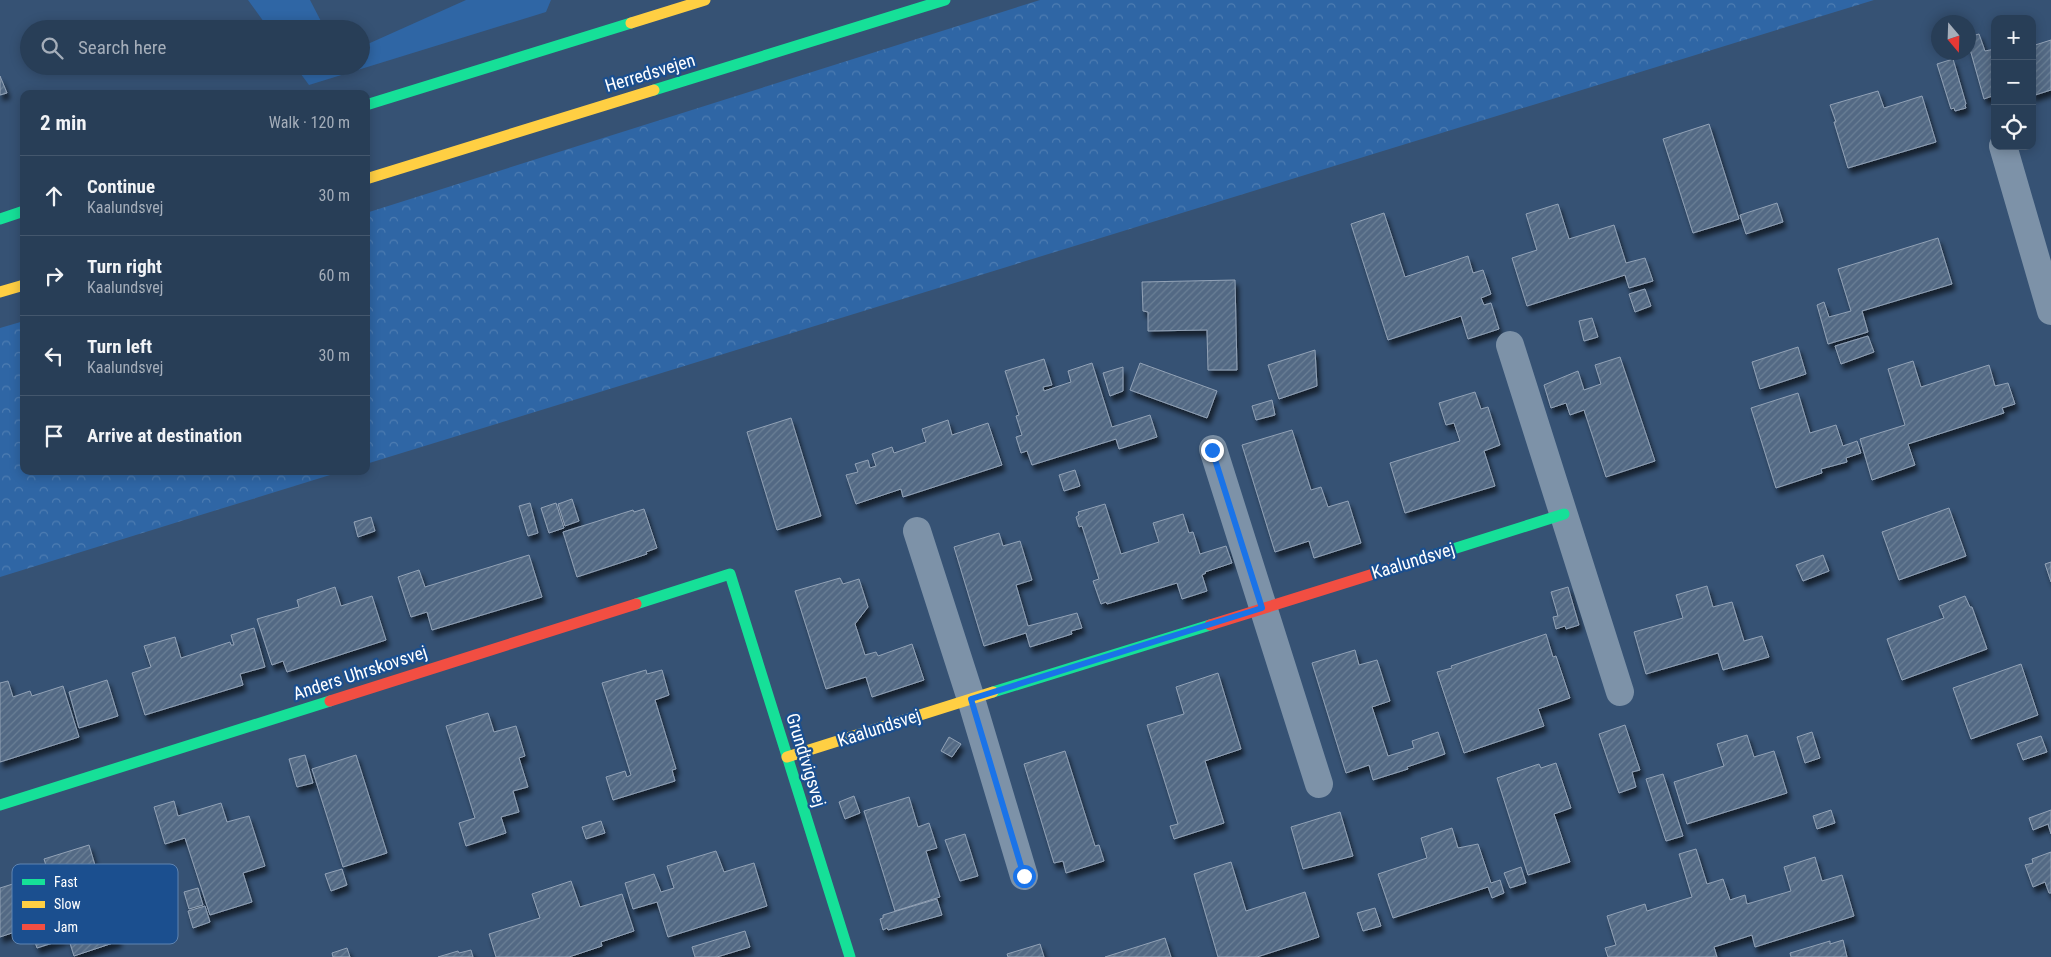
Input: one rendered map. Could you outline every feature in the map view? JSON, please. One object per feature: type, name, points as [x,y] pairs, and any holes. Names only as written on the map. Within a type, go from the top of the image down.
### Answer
[{"type":"street","points":[[370,104],[705,0]]},
{"type":"street","name":"Herredsvejen","points":[[370,178],[945,0]]},
{"type":"street","points":[[2004,150],[2051,311]]},
{"type":"street","points":[[0,219],[20,212]]},
{"type":"street","points":[[0,292],[20,286]]},
{"type":"street","points":[[1510,345],[1620,692]]},
{"type":"street","points":[[1212,450],[1319,784]]},
{"type":"street","name":"Kaalundsvej","points":[[787,757],[1564,514]]},
{"type":"street","points":[[917,530],[971,699],[1024,876]]},
{"type":"street","name":"Grundtvigsvej","points":[[730,574],[850,957]]},
{"type":"street","name":"Anders Uhrskovsvej","points":[[0,805],[730,574]]},
{"type":"green space","points":[[248,0],[310,0],[320,20],[262,20]]},
{"type":"green space","points":[[466,0],[551,0],[546,12],[370,66],[370,43]]},
{"type":"green space","points":[[1040,0],[1874,0],[370,463],[370,212]]},
{"type":"green space","points":[[302,75],[341,75],[309,85]]},
{"type":"green space","points":[[20,322],[20,475],[330,475],[0,577],[0,328]]},
{"type":"building","points":[[1979,34],[1985,51],[1991,50],[1991,96],[1984,99],[1973,60],[1976,60],[1976,35]]},
{"type":"building","points":[[2051,40],[2051,90],[2036,95],[2036,60],[2036,45]]},
{"type":"building","points":[[1953,60],[1966,108],[1955,111],[1954,108],[1951,109],[1937,64]]},
{"type":"building","points":[[0,76],[7,93],[0,95]]},
{"type":"building","points":[[1878,91],[1884,108],[1922,96],[1936,142],[1848,168],[1830,105]]},
{"type":"building","points":[[1709,124],[1739,219],[1693,233],[1663,139]]},
{"type":"building","points":[[1777,203],[1783,222],[1746,234],[1740,215]]},
{"type":"building","points":[[1558,204],[1569,239],[1614,225],[1626,263],[1645,258],[1653,281],[1629,288],[1625,275],[1527,306],[1512,258],[1537,250],[1526,214]]},
{"type":"building","points":[[1384,213],[1405,277],[1468,256],[1473,273],[1483,270],[1491,294],[1481,298],[1484,305],[1491,303],[1499,329],[1468,339],[1461,316],[1388,340],[1351,224]]},
{"type":"building","points":[[1938,238],[1952,284],[1862,311],[1868,332],[1828,344],[1817,305],[1824,302],[1829,317],[1851,311],[1838,269]]},
{"type":"building","points":[[1235,280],[1237,370],[1208,370],[1207,330],[1148,331],[1148,312],[1143,311],[1142,282]]},
{"type":"building","points":[[1645,289],[1651,306],[1635,312],[1629,294]]},
{"type":"building","points":[[1592,318],[1598,337],[1584,341],[1579,321]]},
{"type":"building","points":[[1868,336],[1874,352],[1841,364],[1835,346]]},
{"type":"building","points":[[1798,347],[1806,374],[1760,389],[1752,362]]},
{"type":"building","points":[[1315,350],[1317,386],[1279,399],[1268,365]]},
{"type":"building","points":[[1620,357],[1655,461],[1606,477],[1584,410],[1570,415],[1566,403],[1551,408],[1544,385],[1578,371],[1584,390],[1601,384],[1595,365]]},
{"type":"building","points":[[1044,359],[1052,385],[1043,387],[1044,391],[1071,382],[1068,371],[1092,363],[1112,427],[1150,415],[1157,437],[1119,449],[1116,439],[1032,465],[1027,451],[1021,453],[1016,437],[1022,435],[1016,416],[1019,415],[1005,371]]},
{"type":"building","points":[[1913,361],[1921,387],[1989,365],[1995,386],[2008,383],[2015,404],[2002,408],[2004,413],[1908,444],[1915,465],[1872,480],[1860,439],[1905,425],[1888,369]]},
{"type":"building","points":[[1140,363],[1217,391],[1207,418],[1130,390]]},
{"type":"building","points":[[1123,367],[1123,391],[1110,396],[1103,373]]},
{"type":"building","points":[[1475,392],[1481,409],[1488,407],[1500,445],[1484,451],[1495,486],[1405,513],[1390,463],[1460,441],[1454,423],[1446,425],[1439,403]]},
{"type":"building","points":[[1798,393],[1810,433],[1836,425],[1843,446],[1857,441],[1861,453],[1846,458],[1847,462],[1821,469],[1822,473],[1776,488],[1751,408]]},
{"type":"building","points":[[1272,400],[1275,415],[1256,420],[1252,406]]},
{"type":"building","points":[[791,418],[821,516],[777,530],[747,432]]},
{"type":"building","points":[[948,420],[952,435],[988,423],[1002,465],[903,497],[901,489],[856,504],[846,475],[858,472],[855,464],[868,460],[870,468],[876,466],[872,454],[892,447],[894,453],[926,442],[922,429]]},
{"type":"building","points":[[1292,430],[1311,490],[1321,487],[1328,507],[1348,501],[1361,543],[1314,558],[1309,541],[1275,552],[1242,445]]},
{"type":"building","points":[[1075,470],[1080,486],[1064,491],[1059,475]]},
{"type":"building","points":[[572,499],[579,521],[565,526],[558,504]]},
{"type":"building","points":[[530,503],[538,533],[528,536],[519,506]]},
{"type":"building","points":[[556,503],[564,528],[549,533],[541,508]]},
{"type":"building","points":[[1105,504],[1121,554],[1159,542],[1153,523],[1183,514],[1189,533],[1193,532],[1200,554],[1226,546],[1232,563],[1205,572],[1202,575],[1207,591],[1182,599],[1177,583],[1107,604],[1106,602],[1101,604],[1093,581],[1099,579],[1082,526],[1079,527],[1076,517],[1079,515],[1078,512]]},
{"type":"building","points":[[1949,508],[1966,556],[1899,580],[1882,532]]},
{"type":"building","points":[[644,509],[657,548],[646,552],[647,554],[577,577],[563,532],[633,510],[634,512]]},
{"type":"building","points":[[371,517],[375,531],[358,537],[354,522]]},
{"type":"building","points":[[999,533],[1003,546],[1020,541],[1032,580],[1016,585],[1028,626],[1077,613],[1082,628],[1071,631],[1072,634],[1030,647],[1026,633],[984,646],[954,547]]},
{"type":"building","points":[[529,555],[542,597],[432,630],[427,612],[411,617],[398,577],[419,570],[425,587]]},
{"type":"building","points":[[1823,555],[1829,571],[1803,581],[1796,565]]},
{"type":"building","points":[[2051,562],[2051,582],[2045,564]]},
{"type":"building","points":[[840,578],[843,584],[859,579],[868,607],[855,624],[865,655],[876,652],[878,656],[912,644],[924,680],[872,697],[866,677],[826,689],[795,591]]},
{"type":"building","points":[[1707,586],[1713,607],[1732,602],[1744,641],[1762,636],[1769,657],[1723,670],[1718,653],[1646,674],[1634,632],[1683,618],[1676,595]]},
{"type":"building","points":[[335,587],[341,606],[372,596],[386,640],[287,672],[283,661],[272,665],[257,619],[299,607],[297,600]]},
{"type":"building","points":[[1568,587],[1579,625],[1566,629],[1565,626],[1556,629],[1553,617],[1558,616],[1551,592]]},
{"type":"building","points":[[1965,596],[1970,607],[1972,607],[1987,649],[1902,680],[1887,639],[1944,618],[1939,606]]},
{"type":"building","points":[[254,628],[265,667],[240,674],[243,685],[145,715],[132,673],[151,667],[144,646],[175,637],[181,658],[230,642],[231,645],[234,645],[231,635]]},
{"type":"building","points":[[1546,634],[1553,657],[1556,656],[1570,698],[1538,709],[1544,726],[1464,753],[1437,672]]},
{"type":"building","points":[[1355,650],[1359,665],[1377,660],[1390,701],[1372,707],[1388,756],[1414,748],[1412,741],[1438,732],[1445,754],[1407,767],[1408,769],[1373,780],[1369,765],[1346,773],[1312,663]]},
{"type":"building","points":[[2021,664],[2038,715],[1971,739],[1953,688]]},
{"type":"building","points":[[646,670],[647,674],[662,670],[669,695],[655,700],[676,769],[672,770],[675,781],[613,800],[606,777],[625,771],[627,777],[631,775],[602,683]]},
{"type":"building","points":[[1218,673],[1241,749],[1205,761],[1224,823],[1174,839],[1170,826],[1178,824],[1147,725],[1184,714],[1176,687]]},
{"type":"building","points":[[107,680],[118,716],[79,728],[69,692]]},
{"type":"building","points":[[8,681],[13,697],[30,691],[32,696],[63,686],[79,737],[0,762],[0,683]]},
{"type":"building","points":[[488,713],[494,732],[516,726],[525,756],[519,758],[528,787],[513,791],[519,812],[501,817],[506,833],[466,846],[459,823],[475,818],[446,726]]},
{"type":"building","points":[[1625,725],[1640,770],[1632,772],[1636,787],[1619,793],[1599,734]]},
{"type":"building","points":[[1812,732],[1820,758],[1805,763],[1797,737]]},
{"type":"building","points":[[1747,735],[1754,757],[1774,751],[1787,793],[1687,824],[1674,782],[1724,766],[1717,744]]},
{"type":"building","points":[[2041,736],[2047,752],[2023,760],[2017,744]]},
{"type":"building","points":[[949,737],[961,744],[952,757],[941,751]]},
{"type":"building","points":[[1065,751],[1095,846],[1099,845],[1104,861],[1066,873],[1063,861],[1054,863],[1024,764]]},
{"type":"building","points":[[305,755],[313,783],[297,787],[289,759]]},
{"type":"building","points":[[356,755],[387,853],[343,867],[312,769]]},
{"type":"building","points":[[1556,763],[1571,808],[1554,814],[1570,862],[1528,875],[1497,778],[1539,764],[1541,768]]},
{"type":"building","points":[[1663,774],[1683,836],[1666,841],[1646,779]]},
{"type":"building","points":[[854,796],[860,813],[845,819],[839,802]]},
{"type":"building","points":[[909,797],[918,827],[929,823],[937,848],[926,851],[940,897],[895,911],[864,811]]},
{"type":"building","points":[[174,801],[178,816],[221,803],[227,822],[249,816],[265,866],[243,873],[252,902],[210,915],[185,838],[165,844],[154,807]]},
{"type":"building","points":[[1831,810],[1835,823],[1817,829],[1813,816]]},
{"type":"building","points":[[2051,810],[2051,834],[2048,824],[2033,830],[2029,818]]},
{"type":"building","points":[[1340,812],[1353,856],[1303,869],[1291,827]]},
{"type":"building","points":[[601,821],[605,833],[586,839],[582,827]]},
{"type":"building","points":[[1452,828],[1458,848],[1478,844],[1491,883],[1500,880],[1504,893],[1492,898],[1488,887],[1393,918],[1378,874],[1427,858],[1421,838]]},
{"type":"building","points":[[965,834],[978,876],[960,881],[945,840]]},
{"type":"building","points":[[89,845],[95,864],[46,864],[44,859]]},
{"type":"building","points":[[1696,849],[1707,884],[1723,879],[1730,900],[1745,895],[1747,904],[1791,891],[1784,867],[1815,857],[1822,881],[1842,875],[1854,916],[1755,947],[1752,935],[1714,947],[1717,957],[1608,957],[1605,948],[1616,945],[1607,916],[1645,904],[1647,911],[1692,897],[1679,854]]},
{"type":"building","points":[[716,851],[724,872],[754,863],[767,906],[668,937],[657,902],[633,909],[625,883],[654,874],[661,892],[674,888],[667,866]]},
{"type":"building","points":[[2051,852],[2051,893],[2049,893],[2045,882],[2033,887],[2025,865],[2033,863],[2032,859]]},
{"type":"building","points":[[1231,862],[1246,911],[1305,892],[1319,937],[1257,957],[1218,957],[1194,874]]},
{"type":"building","points":[[1521,867],[1526,883],[1510,888],[1504,873]]},
{"type":"building","points":[[342,869],[347,885],[331,891],[325,874]]},
{"type":"building","points":[[571,881],[580,907],[622,894],[634,931],[601,942],[602,946],[569,957],[496,957],[489,934],[540,918],[532,894]]},
{"type":"building","points":[[12,884],[12,933],[0,937],[0,888]]},
{"type":"building","points":[[198,888],[203,905],[189,909],[184,892]]},
{"type":"building","points":[[937,899],[942,915],[883,930],[880,919],[883,918],[883,915]]},
{"type":"building","points":[[205,906],[210,922],[193,928],[188,911]]},
{"type":"building","points":[[1375,908],[1381,926],[1363,931],[1357,913]]},
{"type":"building","points":[[745,931],[750,947],[717,957],[695,957],[692,947]]},
{"type":"building","points":[[1165,938],[1171,957],[1105,957]]},
{"type":"building","points":[[1843,940],[1847,957],[1791,957],[1790,953],[1830,941],[1830,944]]},
{"type":"building","points":[[36,944],[49,944],[37,948]]},
{"type":"building","points":[[70,944],[110,944],[74,956]]},
{"type":"building","points":[[1040,944],[1044,957],[1008,957],[1007,954]]},
{"type":"building","points":[[347,948],[350,957],[333,957],[332,953]]},
{"type":"building","points":[[471,950],[473,957],[438,957],[458,951],[459,953]]},
{"type":"traffic: fast","points":[[654,90],[945,0]]},
{"type":"traffic: fast","points":[[370,104],[631,23]]},
{"type":"traffic: fast","points":[[0,219],[20,212]]},
{"type":"traffic: fast","points":[[1415,561],[1564,514]]},
{"type":"traffic: fast","points":[[636,604],[730,574],[850,957]]},
{"type":"traffic: fast","points":[[993,692],[1210,625]]},
{"type":"traffic: fast","points":[[0,805],[330,701]]},
{"type":"traffic: slow","points":[[631,23],[705,0]]},
{"type":"traffic: slow","points":[[370,178],[654,90]]},
{"type":"traffic: slow","points":[[0,292],[20,286]]},
{"type":"traffic: slow","points":[[787,757],[993,692]]},
{"type":"traffic: jam","points":[[1210,625],[1415,561]]},
{"type":"traffic: jam","points":[[330,701],[636,604]]},
{"type":"route","points":[[1024,876],[971,699],[1262,608],[1212,450]]}]
